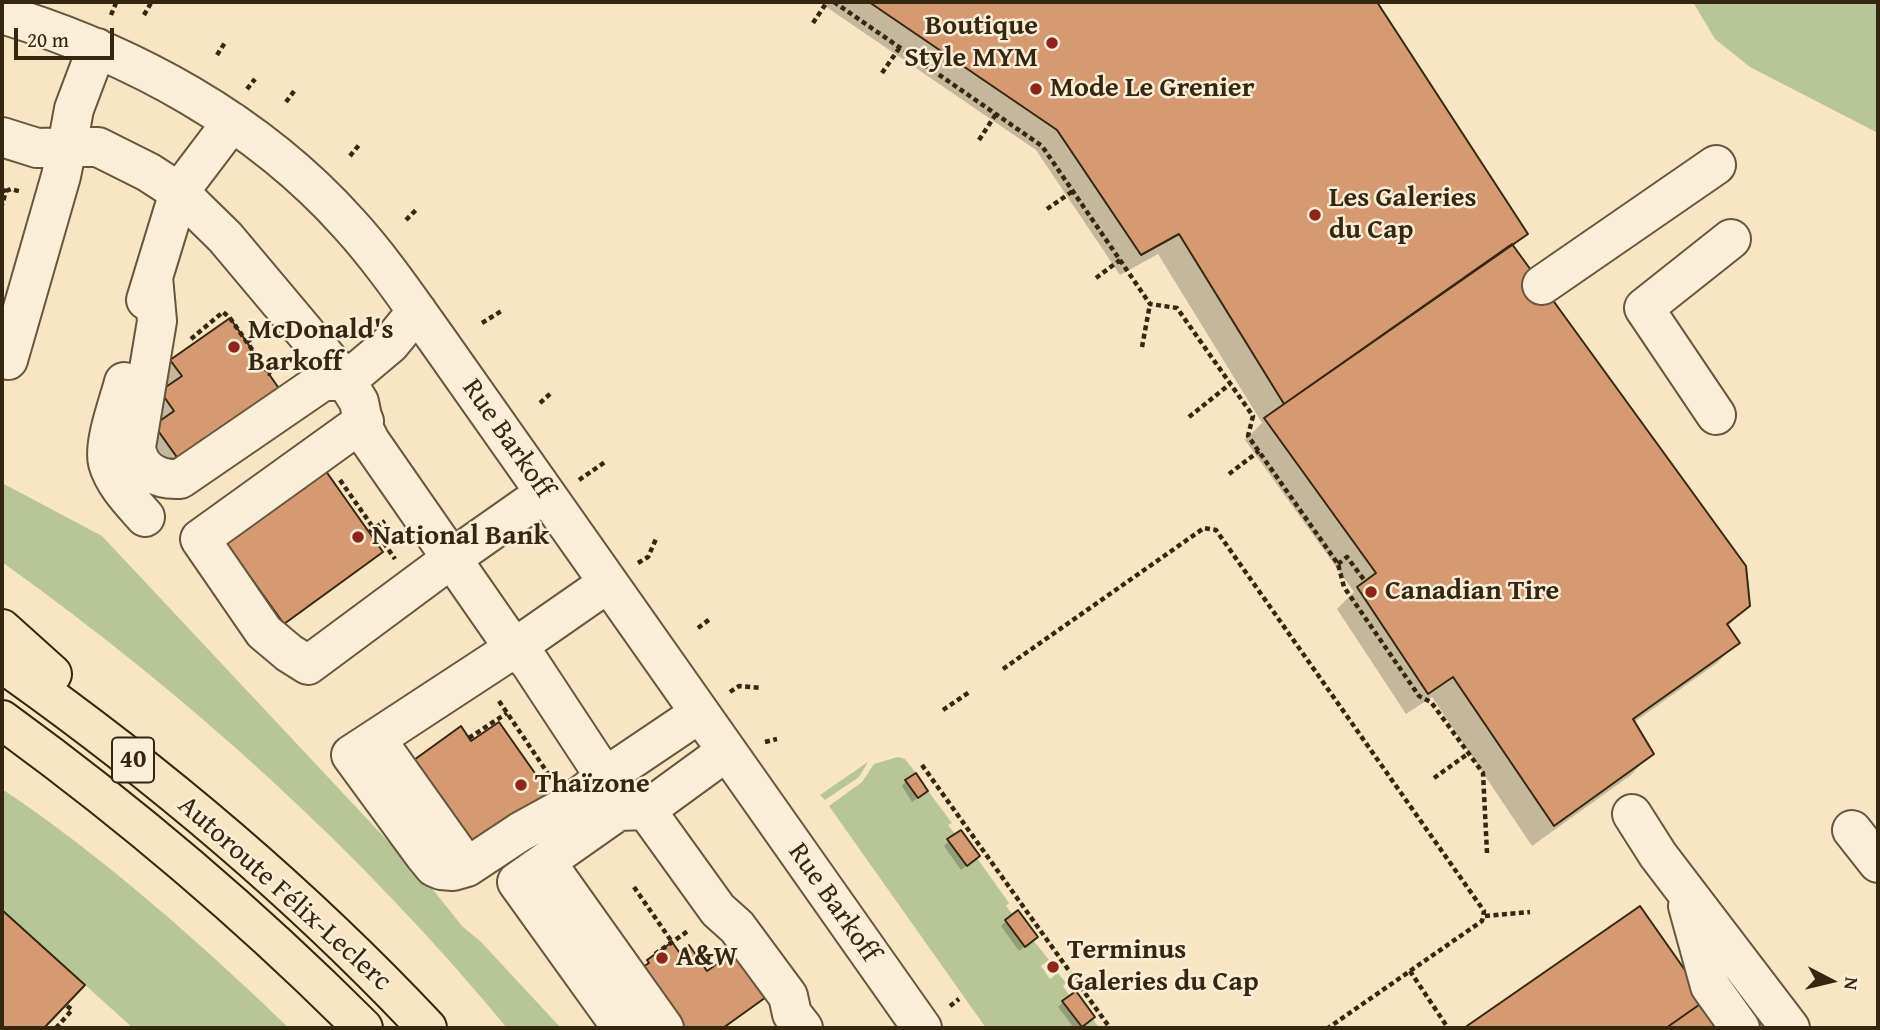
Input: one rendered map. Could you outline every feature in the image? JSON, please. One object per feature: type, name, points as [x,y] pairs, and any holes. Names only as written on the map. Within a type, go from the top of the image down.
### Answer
[{"type":"highway","points":[[2,629],[176,787],[258,866]]},
{"type":"highway","name":"Autoroute Félix-Leclerc","points":[[2,663],[135,762],[258,866],[319,920],[428,1028]]},
{"type":"highway","name":"Autoroute Félix-Leclerc","points":[[2,720],[101,794],[242,912],[363,1028]]},
{"type":"highway","points":[[2,741],[101,794]]},
{"type":"street","name":"Rue Barkoff","points":[[2,14],[103,32],[168,83],[239,106],[282,159],[343,217],[389,272],[417,312],[561,487],[714,704],[727,751],[928,1023]]},
{"type":"street","points":[[4,363],[15,287],[61,176],[74,109],[103,32]]},
{"type":"street","points":[[239,106],[179,192],[110,437],[107,460],[138,492],[163,478],[180,479],[323,382],[346,381],[390,345],[417,312]]},
{"type":"street","points":[[2,137],[37,148],[98,147],[148,172],[179,192],[225,237],[346,381],[359,402],[370,441],[504,634],[530,663],[605,777]]},
{"type":"street","points":[[1542,285],[1716,165]]},
{"type":"street","points":[[1716,415],[1644,307],[1731,239]]},
{"type":"street","points":[[364,421],[200,539],[264,632],[308,665],[451,559],[561,487]]},
{"type":"street","points":[[622,574],[364,747],[467,867],[520,832],[569,805],[605,777],[714,704]]},
{"type":"street","points":[[622,1028],[517,882],[618,811],[646,810],[727,751]]},
{"type":"street","points":[[646,810],[718,910],[737,927],[788,996],[789,1024]]},
{"type":"street","points":[[1632,814],[1683,888],[1790,1028]]},
{"type":"street","points":[[1852,830],[1878,863]]},
{"type":"street","points":[[546,862],[664,1028]]},
{"type":"street","points":[[1683,888],[1710,986],[1740,1028]]},
{"type":"path","points":[[813,23],[827,2]]},
{"type":"path","points":[[834,2],[1042,146],[1150,304],[1142,347]]},
{"type":"path","points":[[103,32],[116,3]]},
{"type":"path","points":[[144,15],[150,3]]},
{"type":"path","points":[[217,55],[226,41]]},
{"type":"path","points":[[882,72],[900,47]]},
{"type":"path","points":[[239,106],[255,79]]},
{"type":"path","points":[[286,102],[295,90]]},
{"type":"path","points":[[979,140],[996,114]]},
{"type":"path","points":[[350,156],[359,145]]},
{"type":"path","points":[[2,190],[6,191],[2,205]]},
{"type":"path","points":[[1047,209],[1073,191]]},
{"type":"path","points":[[407,220],[416,210]]},
{"type":"path","points":[[1096,278],[1120,260]]},
{"type":"path","points":[[1150,304],[1177,308],[1253,416],[1248,436],[1338,564],[1344,587],[1419,696],[1431,702],[1483,773],[1487,853]]},
{"type":"path","points":[[482,323],[503,310]]},
{"type":"path","points":[[189,340],[223,312],[230,318],[275,383]]},
{"type":"path","points":[[201,319],[207,326]]},
{"type":"path","points":[[1189,416],[1230,384]]},
{"type":"path","points":[[540,403],[551,393]]},
{"type":"path","points":[[1229,474],[1259,451]]},
{"type":"path","points":[[561,487],[605,462]]},
{"type":"path","points":[[336,474],[371,530],[397,562]]},
{"type":"path","points":[[1003,669],[1204,528],[1216,530],[1484,911],[1482,921],[1328,1028]]},
{"type":"path","points":[[622,574],[648,557],[656,539]]},
{"type":"path","points":[[1338,564],[1347,557],[1365,581]]},
{"type":"path","points":[[698,628],[710,619]]},
{"type":"path","points":[[714,704],[739,686],[762,688]]},
{"type":"path","points":[[943,710],[971,691]]},
{"type":"path","points":[[494,694],[554,783]]},
{"type":"path","points":[[469,738],[507,713]]},
{"type":"path","points":[[1434,778],[1469,753]]},
{"type":"path","points":[[922,765],[1111,1028]]},
{"type":"path","points":[[634,887],[672,942]]},
{"type":"path","points":[[1485,916],[1530,912]]},
{"type":"path","points":[[647,960],[690,930]]},
{"type":"path","points":[[1410,971],[1448,1028]]},
{"type":"path","points":[[928,1023],[959,999]]},
{"type":"path","points":[[55,1028],[72,1010],[66,1005]]},
{"type":"green space","points":[[1693,2],[1878,2],[1878,133],[1750,67],[1715,39]]},
{"type":"green space","points":[[2,483],[102,536],[430,886],[462,926],[481,942],[561,1028],[507,1028],[393,899],[270,778],[139,666],[2,562]]},
{"type":"green space","points":[[898,757],[905,759],[916,773],[906,780],[918,798],[928,791],[952,823],[948,825],[955,834],[948,840],[967,866],[977,858],[1009,903],[1006,906],[1049,960],[1041,966],[1050,979],[1058,973],[1066,983],[1063,986],[1069,995],[1063,1001],[1081,1027],[1093,1019],[1099,1028],[986,1028],[829,806],[862,782],[874,764]]},
{"type":"green space","points":[[868,762],[859,777],[825,800],[820,795]]},
{"type":"green space","points":[[2,789],[114,872],[221,964],[289,1028],[133,1028],[2,910]]},
{"type":"building","name":"Les Galeries du Cap","points":[[869,2],[1377,2],[1528,234],[1284,404],[1179,234],[1141,255],[1057,130]]},
{"type":"building","points":[[1512,244],[1746,566],[1750,606],[1727,624],[1740,643],[1633,719],[1654,754],[1554,826],[1453,677],[1428,694],[1357,587],[1376,573],[1264,418]]},
{"type":"building","points":[[230,318],[287,400],[186,470],[154,425],[174,411],[160,391],[182,376],[170,360]]},
{"type":"building","points":[[323,467],[383,552],[284,624],[223,539]]},
{"type":"building","points":[[499,722],[551,796],[477,848],[435,788],[427,794],[407,765],[461,726],[471,741]]},
{"type":"building","points":[[916,773],[928,791],[918,798],[905,780]]},
{"type":"building","points":[[961,830],[980,856],[967,866],[947,839]]},
{"type":"building","points":[[1640,906],[1706,1000],[1666,1028],[1464,1028]]},
{"type":"building","points":[[2,910],[85,985],[44,1028],[2,1028]]},
{"type":"building","points":[[1018,910],[1038,937],[1025,947],[1005,920]]},
{"type":"building","points":[[672,942],[679,952],[689,945],[707,971],[737,950],[769,995],[723,1028],[681,1028],[641,968],[649,963],[647,960]]},
{"type":"building","points":[[1076,991],[1095,1017],[1082,1027],[1062,1001]]},
{"type":"building","points":[[1706,1000],[1726,1028],[1666,1028]]},
{"type":"place","name":"Boutique Style MYM","points":[[1052,43]]},
{"type":"place","name":"Mode Le Grenier","points":[[1036,89]]},
{"type":"place","name":"Les Galeries du Cap","points":[[1315,215]]},
{"type":"place","name":"McDonald's Barkoff","points":[[234,347]]},
{"type":"place","name":"National Bank","points":[[358,537]]},
{"type":"place","name":"Canadian Tire","points":[[1371,592]]},
{"type":"place","name":"Thaïzone","points":[[521,785]]},
{"type":"place","name":"A&W","points":[[662,958]]},
{"type":"place","name":"Terminus Galeries du Cap","points":[[1053,967]]}]
